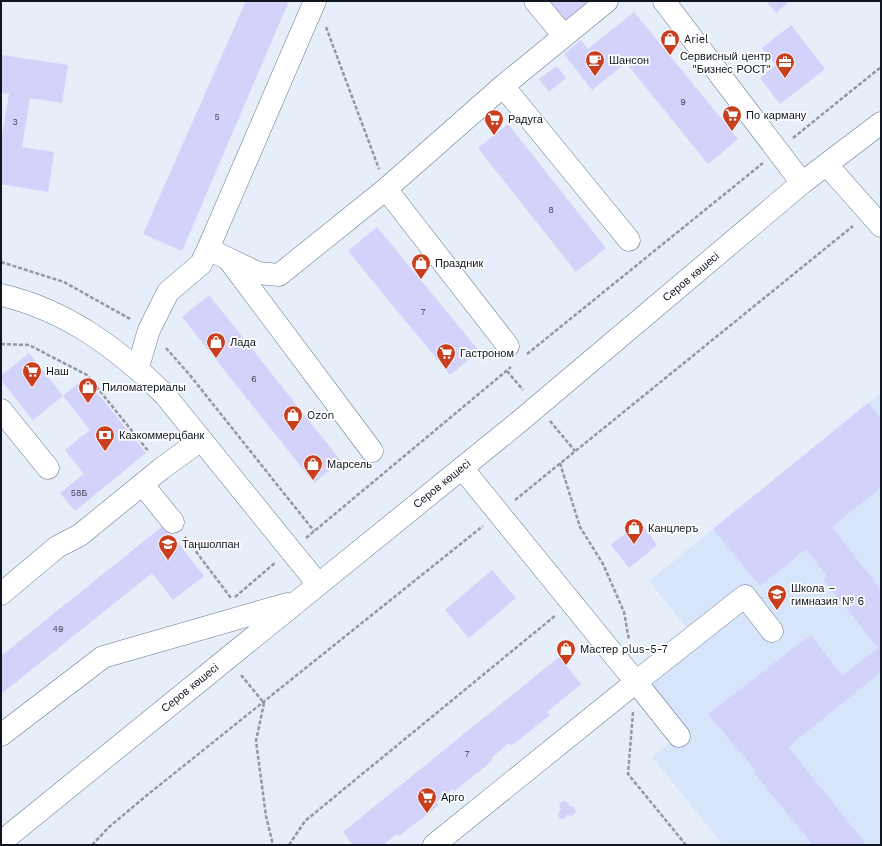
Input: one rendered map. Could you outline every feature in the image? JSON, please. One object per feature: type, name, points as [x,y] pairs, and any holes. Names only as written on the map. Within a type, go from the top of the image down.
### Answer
[{"type":"street","points":[[138,367],[149,330],[168,292],[201,264],[218,254],[315,1]]},
{"type":"street","points":[[535,1],[564,36]]},
{"type":"street","points":[[218,254],[258,273],[279,275],[386,189],[503,86],[607,1]]},
{"type":"street","points":[[664,1],[802,184]]},
{"type":"street","points":[[503,86],[629,240]]},
{"type":"street","name":"Серов көшесі","points":[[1,842],[294,602],[462,468],[802,184],[881,123]]},
{"type":"street","points":[[827,165],[881,226]]},
{"type":"street","points":[[386,189],[516,355]]},
{"type":"street","points":[[218,254],[372,451]]},
{"type":"street","points":[[1,295],[17,299],[57,314],[100,338],[138,367],[165,395],[264,515],[318,584]]},
{"type":"street","points":[[1,410],[48,468]]},
{"type":"street","points":[[1,594],[57,547],[80,535],[161,469],[201,440]]},
{"type":"street","points":[[462,468],[679,736]]},
{"type":"street","points":[[143,485],[173,522]]},
{"type":"street","points":[[434,845],[745,596],[772,631]]},
{"type":"street","points":[[1,735],[103,657],[294,602]]},
{"type":"path","points":[[326,20],[326,26],[386,189]]},
{"type":"path","points":[[227,604],[290,550],[507,371],[516,355],[778,151],[881,67]]},
{"type":"path","points":[[1,344],[29,345],[87,375],[134,431],[161,469]]},
{"type":"path","points":[[507,371],[523,390]]},
{"type":"path","points":[[546,416],[575,451]]},
{"type":"path","points":[[560,463],[580,527],[603,564],[624,612],[629,643]]},
{"type":"path","points":[[173,522],[232,599]]},
{"type":"path","points":[[289,845],[305,821],[571,603]]},
{"type":"path","points":[[227,658],[264,703],[256,741],[266,816],[273,845]]},
{"type":"path","points":[[636,682],[628,774],[686,845]]},
{"type":"shaded area","name":"Школа – гимназия № 6","points":[[881,393],[881,845],[723,845],[652,757],[683,733],[652,694],[655,674],[698,642],[649,581]]},
{"type":"building","points":[[246,1],[289,1],[182,251],[143,234]]},
{"type":"building","points":[[548,1],[597,1],[568,25]]},
{"type":"building","points":[[766,1],[790,1],[776,13]]},
{"type":"building","points":[[634,12],[738,139],[708,164],[626,63],[592,90],[564,54],[581,40],[588,49]]},
{"type":"building","points":[[791,25],[825,69],[780,104],[760,78],[776,65],[762,48]]},
{"type":"building","points":[[1,55],[68,65],[62,103],[30,98],[22,147],[54,152],[48,192],[1,184],[1,142],[9,94],[1,93]]},
{"type":"building","points":[[557,66],[566,78],[549,92],[539,79]]},
{"type":"building","points":[[508,124],[606,248],[576,272],[478,148]]},
{"type":"building","points":[[377,227],[479,351],[450,375],[348,251]]},
{"type":"building","points":[[209,295],[341,461],[314,483],[182,317]]},
{"type":"building","name":"Наш","points":[[29,353],[63,396],[33,420],[1,380],[1,376]]},
{"type":"building","name":"Казкоммерцбанк","points":[[85,378],[146,453],[75,511],[60,493],[84,474],[65,450],[90,430],[63,396]]},
{"type":"building","points":[[868,403],[881,419],[881,487],[832,527],[881,590],[881,672],[788,747],[867,845],[813,845],[755,774],[757,772],[708,714],[811,635],[842,676],[878,648],[823,579],[827,576],[806,549],[760,586],[713,529]]},
{"type":"building","name":"Канцлеръ","points":[[640,522],[657,545],[629,568],[611,545]]},
{"type":"building","points":[[164,525],[204,576],[173,600],[152,573],[1,694],[1,656]]},
{"type":"building","points":[[492,570],[516,598],[469,638],[445,610]]},
{"type":"building","points":[[559,657],[581,684],[547,712],[550,715],[511,746],[509,743],[491,758],[493,760],[455,791],[453,789],[436,802],[439,805],[399,836],[397,834],[383,845],[353,845],[343,832]]},
{"type":"building","points":[[563,801],[568,802],[569,806],[574,807],[576,812],[572,816],[567,815],[564,819],[559,818],[558,813],[561,809],[559,804]]},
{"type":"place","name":"Ariel","points":[[670,56]]},
{"type":"place","name":"Шансон","points":[[595,77]]},
{"type":"place","name":"Сервисный центр \"Бизнес РОСТ\"","points":[[785,79]]},
{"type":"place","name":"По карману","points":[[732,132]]},
{"type":"place","name":"Радуга","points":[[494,136]]},
{"type":"place","name":"Праздник","points":[[421,280]]},
{"type":"place","name":"Лада","points":[[216,359]]},
{"type":"place","name":"Гастроном","points":[[446,370]]},
{"type":"place","name":"Наш","points":[[32,388]]},
{"type":"place","name":"Пиломатериалы","points":[[88,404]]},
{"type":"place","name":"Ozon","points":[[293,432]]},
{"type":"place","name":"Казкоммерцбанк","points":[[105,452]]},
{"type":"place","name":"Марсель","points":[[313,481]]},
{"type":"place","name":"Канцлеръ","points":[[634,545]]},
{"type":"place","name":"Таңшолпан","points":[[168,561]]},
{"type":"place","name":"Школа – гимназия № 6","points":[[777,611]]},
{"type":"place","name":"Мастер plus-5-7","points":[[566,666]]},
{"type":"place","name":"Арго","points":[[427,814]]}]
